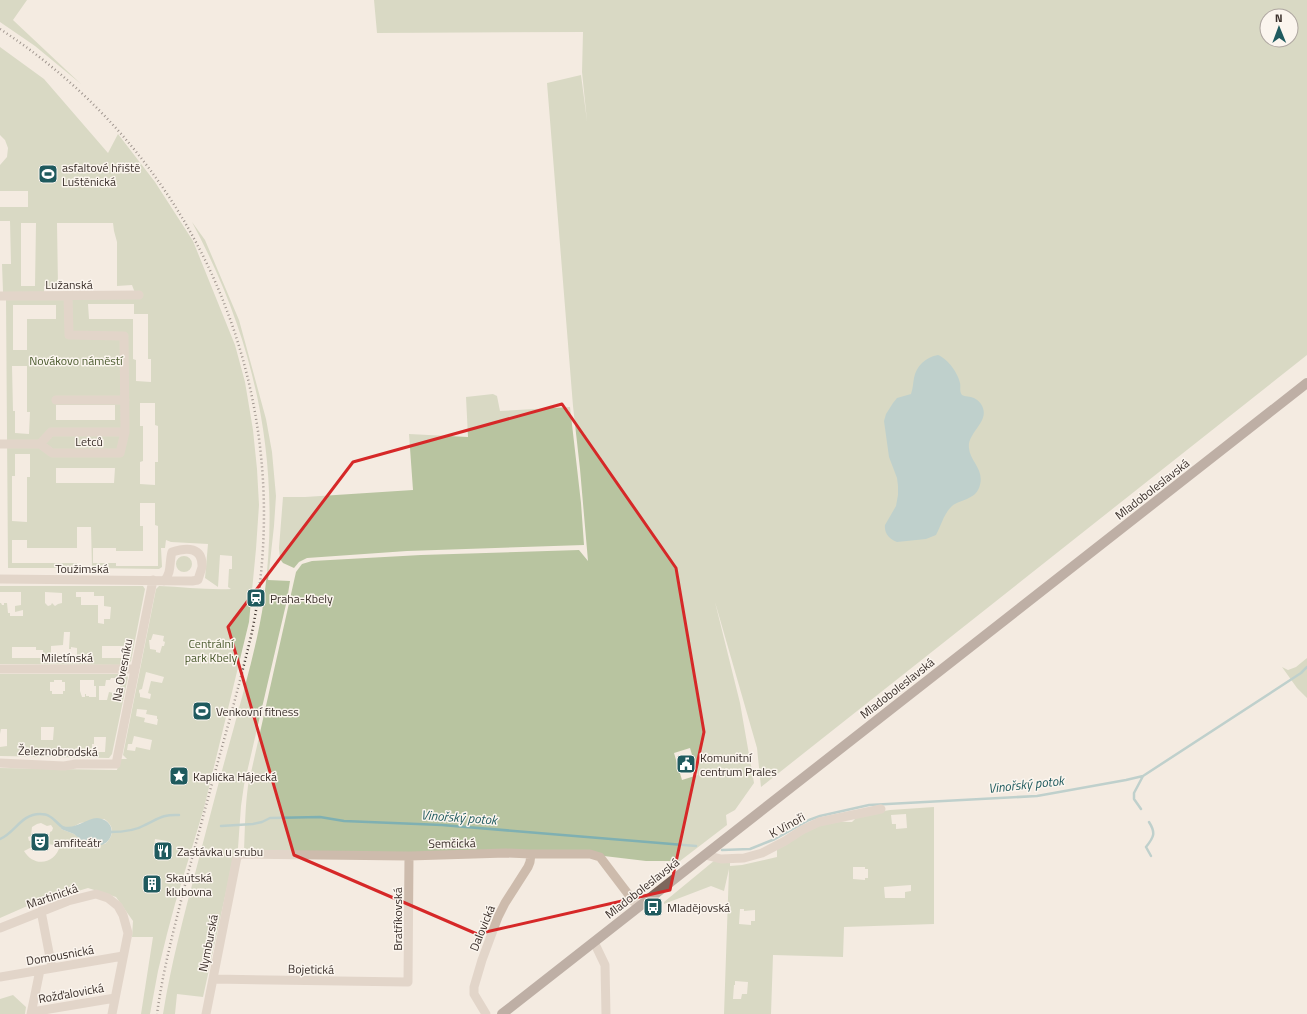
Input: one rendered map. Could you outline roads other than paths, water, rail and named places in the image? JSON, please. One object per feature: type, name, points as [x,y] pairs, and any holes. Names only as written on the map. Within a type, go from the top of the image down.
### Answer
[{"type":"main road","name":"Mladoboleslavská","points":[[502,1014],[1307,383]]},
{"type":"street","name":"Lužanská","points":[[0,296],[139,295]]},
{"type":"street","points":[[56,400],[125,400],[124,336],[69,334],[68,296]]},
{"type":"street","name":"Letců","points":[[0,444],[40,444],[52,453],[120,453],[125,432],[125,400]]},
{"type":"street","name":"Letců","points":[[40,444],[50,432],[125,432]]},
{"type":"street","name":"Toužimská","points":[[0,579],[153,580],[164,581],[192,581],[198,580],[202,568],[199,554],[196,551],[185,548],[172,552],[169,576],[164,581]]},
{"type":"street","name":"Na Ovesníku","points":[[116,764],[153,580]]},
{"type":"street","name":"Miletínská","points":[[0,669],[134,669]]},
{"type":"street","name":"Železnobrodská","points":[[0,763],[64,766],[76,764],[116,764]]},
{"type":"street","name":"K Vinoři","points":[[705,855],[721,859],[744,858],[762,853],[819,822],[881,809]]},
{"type":"street","name":"Semčická","points":[[241,854],[409,856],[506,853],[590,854],[600,858],[638,907]]},
{"type":"street","name":"Nymburská","points":[[206,1014],[237,857],[241,854]]},
{"type":"street","name":"Dalovická","points":[[486,1014],[474,994],[482,960],[498,917],[505,902],[528,867],[531,854]]},
{"type":"street","name":"Bratříkovská","points":[[408,982],[409,856]]},
{"type":"street","name":"Martinická","points":[[0,928],[68,901],[96,894],[108,898],[118,906],[123,915],[128,932],[112,1014]]},
{"type":"street","points":[[41,912],[52,968]]},
{"type":"street","points":[[594,942],[604,964],[606,1014]]},
{"type":"street","name":"Domousnická","points":[[0,977],[123,956]]},
{"type":"street","points":[[31,1013],[40,970]]},
{"type":"street","name":"Bojetická","points":[[213,979],[408,982]]},
{"type":"street","name":"Rožďalovická","points":[[31,1013],[115,998]]},
{"type":"water","points":[[938,355],[949,363],[955,371],[959,379],[962,395],[972,397],[977,400],[984,410],[982,421],[969,442],[970,453],[981,476],[981,482],[977,492],[974,495],[949,509],[936,535],[926,539],[897,542],[888,536],[885,531],[885,525],[896,506],[898,486],[897,478],[889,457],[884,421],[886,414],[897,398],[911,394],[915,374],[919,366],[929,358]]},
{"type":"water","points":[[97,818],[103,819],[112,829],[110,838],[102,845],[95,845],[81,840],[74,834],[61,829],[63,826],[72,827]]},
{"type":"waterway","name":"Vinořský potok","points":[[722,850],[750,849],[775,839],[809,820],[820,816],[869,805],[1037,796],[1143,776],[1301,673],[1307,667]]},
{"type":"waterway","points":[[1141,809],[1134,799],[1134,793],[1143,776]]},
{"type":"waterway","name":"Vinořský potok","points":[[0,839],[10,833],[23,820],[33,815],[47,815],[64,828]]},
{"type":"waterway","name":"Vinořský potok","points":[[110,832],[133,830],[165,816],[179,815]]},
{"type":"waterway","name":"Vinořský potok","points":[[221,826],[253,824],[270,818],[320,817],[344,821],[442,825],[696,846]]},
{"type":"waterway","points":[[1149,822],[1153,829],[1153,835],[1146,847],[1151,856]]},
{"type":"railway","points":[[0,29],[71,83],[131,145],[181,215],[219,292],[246,372],[261,457],[263,544],[252,632],[178,914],[166,964],[157,1014]]},
{"type":"place","name":"asfaltové hřiště Luštěnická","points":[[48,174]]},
{"type":"place","name":"Praha-Kbely","points":[[256,598]]},
{"type":"place","name":"Venkovní fitness","points":[[202,711]]},
{"type":"place","name":"Komunitní centrum Prales","points":[[686,764]]},
{"type":"place","name":"Kaplička Hájecká","points":[[179,776]]},
{"type":"place","name":"amfiteátr","points":[[40,842]]},
{"type":"place","name":"Zastávka u srubu","points":[[163,851]]},
{"type":"place","name":"Skautská klubovna","points":[[152,884]]},
{"type":"place","name":"Mladějovská","points":[[653,907]]},
{"type":"park label","name":"Novákovo náměstí","points":[[76,360]]},
{"type":"park label","name":"Centrální park Kbely","points":[[211,650]]}]
